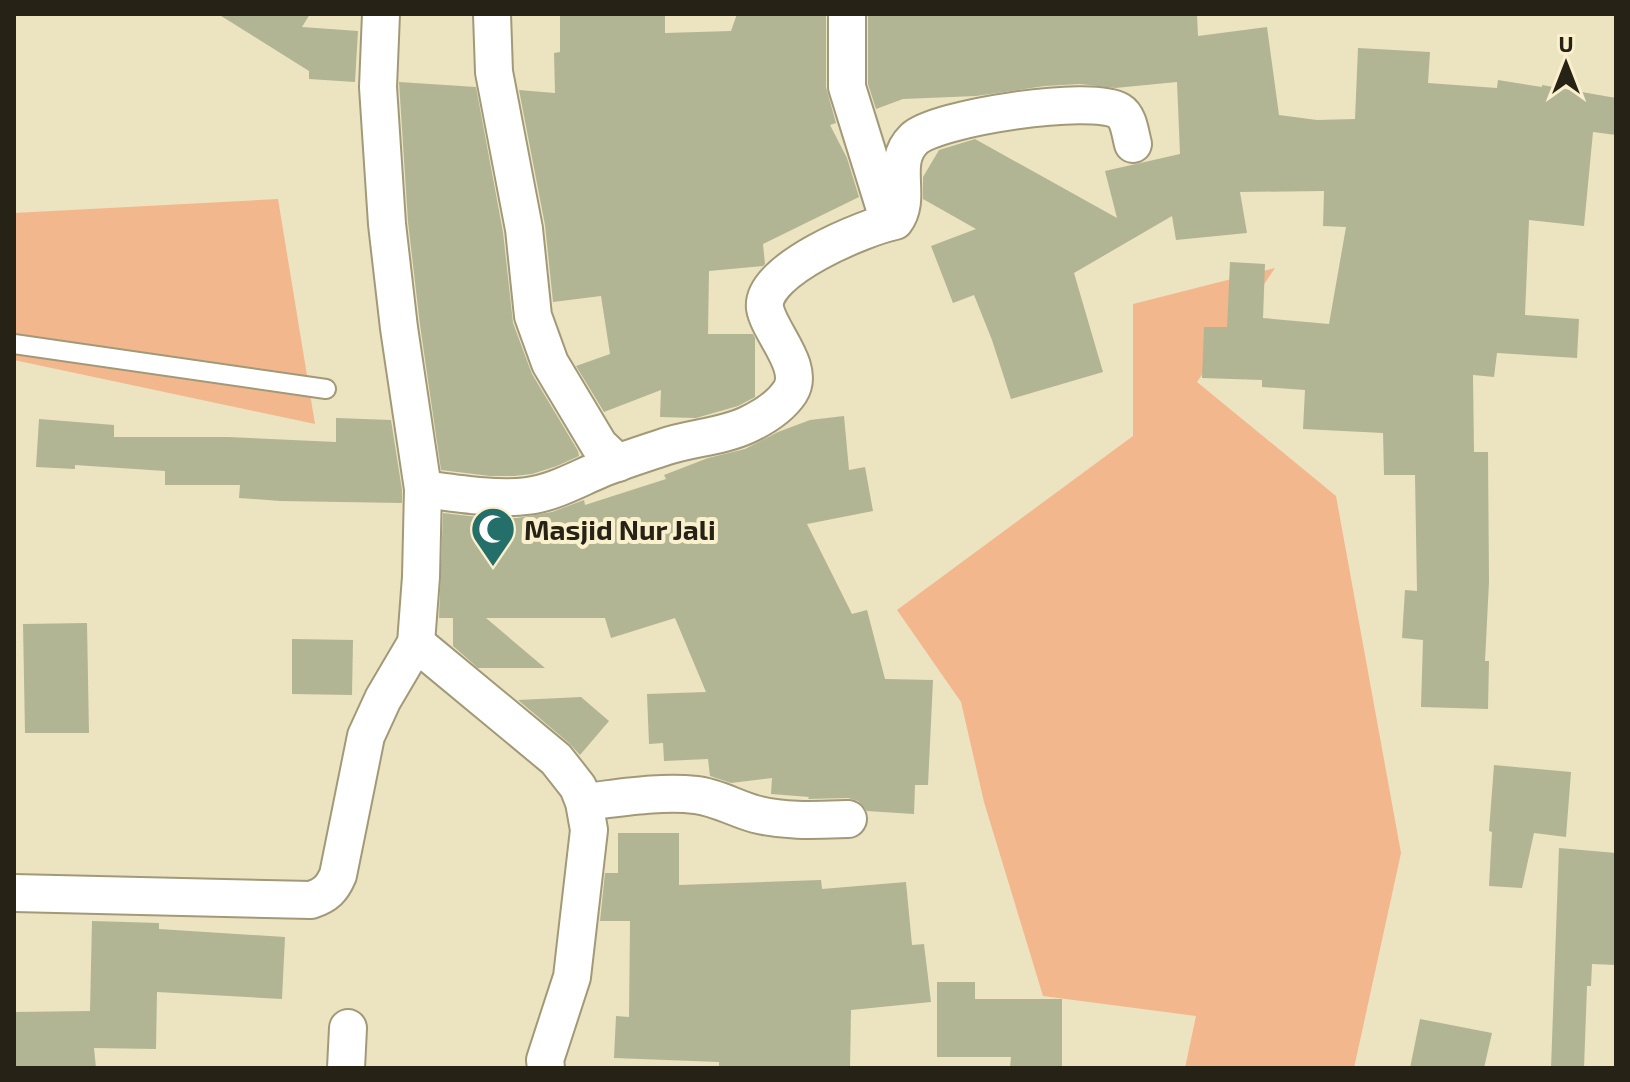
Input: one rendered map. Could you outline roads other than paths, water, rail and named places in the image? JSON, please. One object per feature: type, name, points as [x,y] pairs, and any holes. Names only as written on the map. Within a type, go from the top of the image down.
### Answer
[{"type":"street","points":[[14,893],[311,900],[325,895],[338,875],[366,736],[383,699],[416,643],[421,577],[423,489],[387,224],[378,87],[381,14]]},
{"type":"street","points":[[492,14],[494,72],[524,229],[533,316],[550,363],[599,445],[618,463]]},
{"type":"street","points":[[847,14],[847,87],[889,222]]},
{"type":"street","points":[[423,489],[526,497],[667,446],[731,431],[767,414],[787,397],[794,378],[782,343],[765,310],[765,299],[781,275],[814,253],[895,221],[901,209],[901,163],[904,152],[915,138],[927,131],[987,116],[1050,105],[1079,104],[1110,106],[1121,111],[1126,116],[1133,144]]},
{"type":"street","points":[[416,643],[556,759],[578,787],[584,802],[589,830],[572,977],[545,1060],[546,1068]]},
{"type":"street","points":[[584,802],[689,794],[772,818],[848,819]]},
{"type":"street","points":[[346,1068],[348,1028]]},
{"type":"lane","points":[[14,344],[326,389]]},
{"type":"place","name":"Masjid Nur Jali","points":[[493,568]]}]
